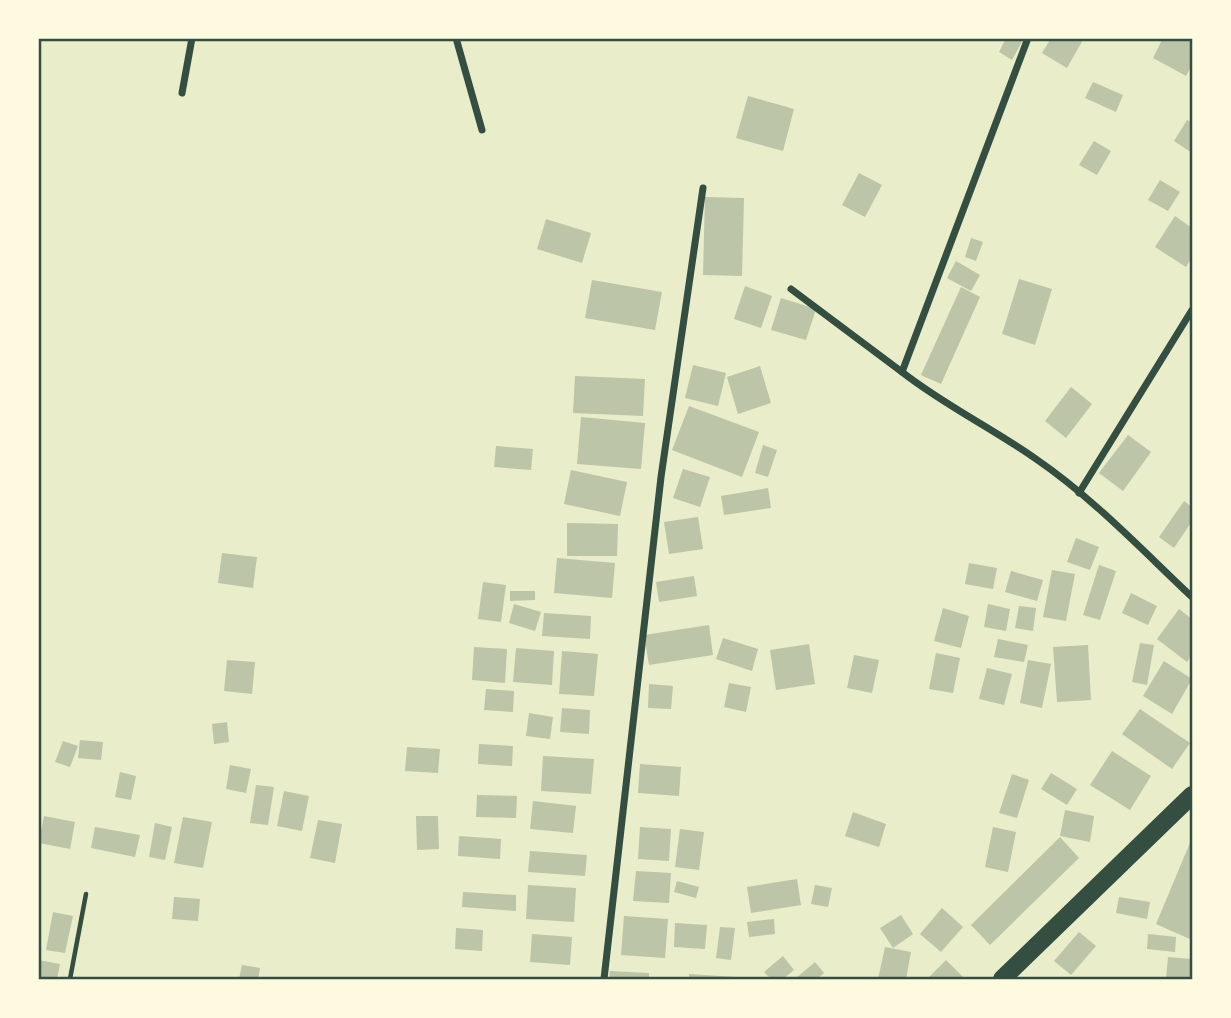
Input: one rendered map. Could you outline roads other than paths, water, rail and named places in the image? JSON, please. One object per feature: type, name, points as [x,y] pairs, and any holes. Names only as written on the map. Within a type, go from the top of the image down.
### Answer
[{"type":"main road","points":[[1002,979],[1192,795]]},
{"type":"street","points":[[182,93],[192,38]]},
{"type":"street","points":[[902,372],[1028,38]]},
{"type":"street","points":[[455,39],[482,130]]},
{"type":"street","points":[[604,979],[661,477],[703,188]]},
{"type":"street","points":[[791,289],[930,393],[1037,459],[1079,493],[1192,597]]},
{"type":"street","points":[[1079,493],[1192,310]]}]
